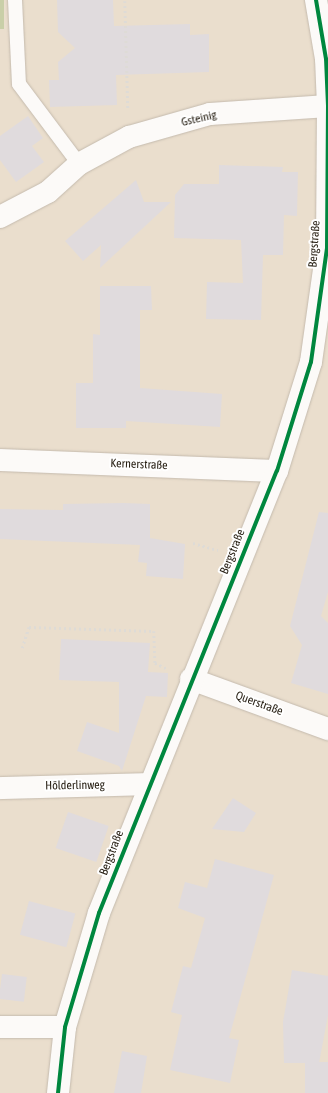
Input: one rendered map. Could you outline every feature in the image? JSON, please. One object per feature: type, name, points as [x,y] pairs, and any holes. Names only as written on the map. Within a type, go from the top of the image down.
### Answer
[{"type":"street","name":"Bergstraße","points":[[58,1093],[64,1027],[99,913],[191,679],[277,471],[311,362],[325,266],[328,106],[326,59],[316,0]]},
{"type":"street","name":"Gsteinig","points":[[0,217],[48,192],[79,164],[129,137],[210,114],[328,106]]},
{"type":"street","name":"Kernerstraße","points":[[0,460],[277,471]]},
{"type":"street","name":"Querstraße","points":[[191,679],[328,729]]},
{"type":"street","name":"Hölderlinweg","points":[[0,788],[150,784]]},
{"type":"street","points":[[0,1027],[64,1027]]},
{"type":"lane","points":[[15,0],[19,84],[79,164]]},
{"type":"path","points":[[125,1],[129,137]]},
{"type":"path","points":[[22,648],[29,628],[154,631],[154,663],[191,679]]},
{"type":"green space","points":[[0,0],[4,0],[4,29],[0,29]]},
{"type":"building","points":[[57,0],[113,0],[114,26],[190,24],[190,35],[209,34],[209,72],[116,75],[117,105],[50,107],[49,80],[59,80],[58,62],[75,48],[58,32]]},
{"type":"building","points":[[28,116],[43,138],[32,146],[44,162],[16,182],[0,160],[0,136]]},
{"type":"building","points":[[219,165],[283,167],[282,172],[298,172],[297,216],[284,215],[283,255],[263,255],[261,320],[206,319],[207,282],[243,283],[241,240],[174,238],[175,195],[184,184],[219,184]]},
{"type":"building","points":[[136,180],[144,202],[171,202],[100,268],[101,245],[83,261],[65,241]]},
{"type":"building","points":[[100,286],[151,286],[152,310],[140,310],[140,388],[222,394],[220,427],[126,421],[126,428],[76,428],[76,383],[93,383],[93,334],[100,335]]},
{"type":"building","points":[[63,504],[150,504],[150,538],[185,544],[183,579],[146,576],[147,563],[138,562],[140,545],[0,539],[0,509],[63,510]]},
{"type":"building","points":[[319,512],[328,513],[328,592],[321,616],[328,623],[328,694],[291,683],[302,645],[290,626]]},
{"type":"building","points":[[61,639],[150,643],[148,672],[168,673],[167,697],[146,696],[122,771],[119,766],[77,751],[87,722],[119,733],[119,682],[59,680]]},
{"type":"building","points":[[233,798],[256,813],[244,832],[212,829]]},
{"type":"building","points":[[68,812],[109,826],[96,862],[56,848]]},
{"type":"building","points":[[215,859],[274,875],[229,1038],[239,1040],[230,1083],[170,1070],[182,1015],[171,1012],[183,966],[191,968],[205,918],[178,908],[185,882],[207,888]]},
{"type":"building","points":[[29,901],[75,913],[66,947],[20,935]]},
{"type":"building","points":[[292,970],[328,976],[328,1015],[319,1063],[284,1063],[283,1022]]},
{"type":"building","points":[[2,974],[27,977],[24,1002],[0,999]]},
{"type":"building","points":[[122,1051],[147,1056],[141,1093],[114,1093]]},
{"type":"building","points":[[305,1062],[328,1062],[328,1093],[305,1093]]},
{"type":"cycle path","points":[[58,1093],[65,1027],[99,913],[277,471],[311,362],[327,248],[328,106],[326,59],[316,0]]}]
